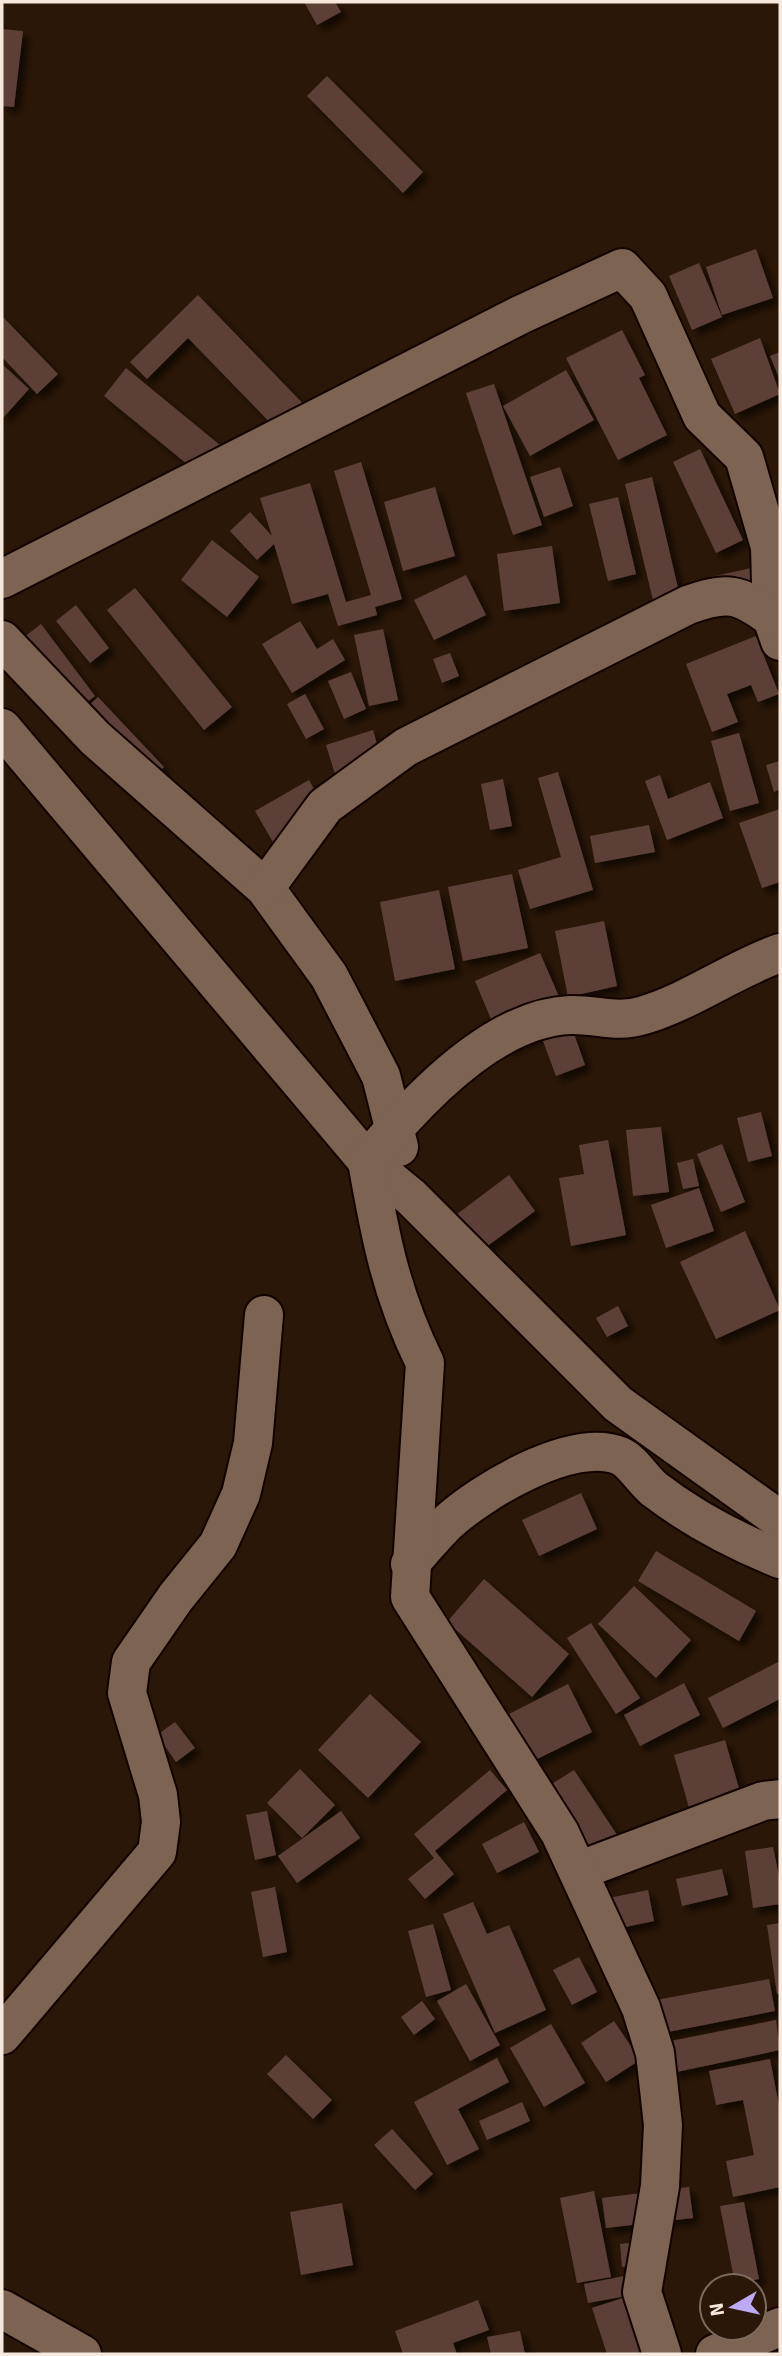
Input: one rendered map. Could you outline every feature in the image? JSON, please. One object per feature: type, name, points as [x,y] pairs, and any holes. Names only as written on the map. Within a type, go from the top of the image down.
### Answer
[{"type":"street","points":[[2,579],[520,315],[622,268],[648,296],[702,416],[744,457],[770,547],[776,629]]},
{"type":"street","points":[[264,888],[325,806],[406,747],[688,605],[717,594],[746,598],[776,629]]},
{"type":"street","points":[[2,640],[94,738],[264,888],[329,976],[381,1076],[411,1197]]},
{"type":"street","points":[[2,728],[367,1161],[411,1197],[618,1404],[780,1520]]},
{"type":"street","points":[[662,2354],[642,2292],[660,2186],[663,2125],[655,2053],[641,2008],[561,1833],[410,1597],[410,1564],[425,1363],[411,1334],[385,1260],[367,1161],[394,1128],[470,1056],[533,1023],[571,1015],[624,1020],[646,1014],[753,962],[780,953]]},
{"type":"street","points":[[2,2035],[157,1852],[160,1822],[158,1795],[127,1693],[131,1662],[176,1597],[218,1545],[241,1494],[253,1443],[264,1315]]},
{"type":"street","points":[[410,1564],[448,1522],[490,1493],[535,1466],[580,1451],[620,1456],[653,1488],[702,1522],[732,1540],[780,1559]]},
{"type":"street","points":[[578,1871],[763,1801],[780,1799]]},
{"type":"street","points":[[2,2309],[82,2354]]},
{"type":"street","points":[[715,2354],[780,2327]]},
{"type":"building","points":[[304,2],[335,2],[341,12],[317,25]]},
{"type":"building","points":[[2,29],[23,31],[14,107],[2,106]]},
{"type":"building","points":[[327,76],[423,172],[403,193],[307,96]]},
{"type":"building","points":[[756,249],[773,298],[722,315],[706,267]]},
{"type":"building","points":[[699,263],[722,317],[692,330],[669,276]]},
{"type":"building","points":[[198,295],[312,413],[286,439],[188,338],[147,379],[130,362]]},
{"type":"building","points":[[2,316],[58,374],[37,394],[2,357]]},
{"type":"building","points":[[622,330],[645,375],[639,378],[667,435],[618,460],[566,358]]},
{"type":"building","points":[[760,338],[780,394],[735,414],[711,359]]},
{"type":"building","points":[[780,352],[780,380],[770,356]]},
{"type":"building","points":[[2,364],[29,389],[2,419]]},
{"type":"building","points":[[126,368],[226,450],[204,478],[104,396]]},
{"type":"building","points":[[566,370],[594,420],[530,456],[503,406]]},
{"type":"building","points":[[494,384],[542,525],[513,535],[466,393]]},
{"type":"building","points":[[700,449],[743,540],[716,553],[673,462]]},
{"type":"building","points":[[361,462],[402,599],[375,607],[377,615],[338,626],[328,594],[292,604],[274,544],[257,560],[230,531],[250,512],[272,536],[260,498],[310,483],[346,602],[371,595],[334,471]]},
{"type":"building","points":[[560,467],[573,506],[544,517],[530,477]]},
{"type":"building","points":[[652,477],[685,618],[659,625],[625,484]]},
{"type":"building","points":[[435,487],[455,556],[403,571],[384,502]]},
{"type":"building","points":[[618,497],[636,574],[608,581],[589,504]]},
{"type":"building","points":[[212,540],[259,577],[227,617],[181,580]]},
{"type":"building","points":[[552,546],[560,603],[504,611],[497,554]]},
{"type":"building","points":[[756,567],[761,589],[712,601],[706,578]]},
{"type":"building","points":[[466,575],[486,615],[434,640],[414,600]]},
{"type":"building","points":[[135,588],[232,707],[204,730],[107,610]]},
{"type":"building","points":[[76,605],[109,648],[90,663],[56,621]]},
{"type":"building","points":[[300,621],[317,649],[333,639],[345,660],[292,693],[262,644]]},
{"type":"building","points":[[41,624],[95,696],[68,716],[14,645]]},
{"type":"building","points":[[383,629],[398,700],[369,706],[354,635]]},
{"type":"building","points":[[756,636],[779,694],[758,702],[751,685],[727,694],[738,722],[712,732],[686,664]]},
{"type":"building","points":[[450,653],[459,676],[442,683],[433,659]]},
{"type":"building","points":[[351,672],[366,709],[344,719],[328,681]]},
{"type":"building","points":[[305,694],[324,729],[306,739],[287,704]]},
{"type":"building","points":[[98,697],[164,767],[144,786],[77,716]]},
{"type":"building","points":[[373,730],[385,772],[339,787],[326,745]]},
{"type":"building","points":[[739,733],[759,803],[730,811],[711,741]]},
{"type":"building","points":[[780,761],[780,789],[774,792],[766,765]]},
{"type":"building","points":[[558,772],[593,890],[530,909],[518,870],[561,857],[538,778]]},
{"type":"building","points":[[660,775],[668,799],[710,782],[723,818],[667,840],[645,781]]},
{"type":"building","points":[[503,779],[512,826],[490,830],[481,784]]},
{"type":"building","points":[[309,780],[330,818],[277,849],[255,811]]},
{"type":"building","points":[[780,809],[780,882],[762,888],[739,823]]},
{"type":"building","points":[[649,825],[655,852],[595,863],[590,836]]},
{"type":"building","points":[[512,874],[528,948],[463,961],[448,887]]},
{"type":"building","points":[[439,890],[455,969],[395,981],[380,902]]},
{"type":"building","points":[[604,921],[617,986],[568,997],[555,931]]},
{"type":"building","points":[[540,953],[570,1022],[504,1050],[475,981]]},
{"type":"building","points":[[573,1031],[585,1065],[556,1076],[543,1041]]},
{"type":"building","points":[[761,1112],[772,1156],[748,1162],[737,1118]]},
{"type":"building","points":[[661,1127],[669,1192],[633,1196],[626,1130]]},
{"type":"building","points":[[608,1140],[626,1235],[571,1246],[559,1178],[584,1174],[579,1145]]},
{"type":"building","points":[[722,1144],[745,1202],[721,1212],[697,1154]]},
{"type":"building","points":[[693,1159],[699,1186],[683,1189],[677,1163]]},
{"type":"building","points":[[509,1175],[535,1211],[478,1253],[452,1218]]},
{"type":"building","points":[[699,1188],[714,1231],[666,1248],[651,1205]]},
{"type":"building","points":[[745,1231],[780,1310],[716,1339],[680,1262]]},
{"type":"building","points":[[618,1306],[628,1326],[607,1337],[596,1318]]},
{"type":"building","points":[[581,1493],[597,1529],[539,1556],[522,1520]]},
{"type":"building","points":[[656,1551],[756,1611],[739,1641],[638,1581]]},
{"type":"building","points":[[484,1579],[569,1654],[532,1697],[447,1622]]},
{"type":"building","points":[[634,1586],[691,1640],[656,1678],[598,1624]]},
{"type":"building","points":[[591,1623],[640,1698],[616,1714],[567,1638]]},
{"type":"building","points":[[780,1661],[780,1699],[723,1728],[708,1698]]},
{"type":"building","points":[[684,1683],[700,1715],[640,1746],[624,1715]]},
{"type":"building","points":[[568,1684],[592,1732],[529,1763],[505,1716]]},
{"type":"building","points":[[370,1694],[421,1742],[368,1798],[318,1750]]},
{"type":"building","points":[[175,1722],[195,1748],[176,1762],[157,1735]]},
{"type":"building","points":[[725,1740],[743,1802],[692,1818],[674,1755]]},
{"type":"building","points":[[300,1769],[335,1805],[302,1838],[267,1803]]},
{"type":"building","points":[[490,1770],[507,1790],[435,1851],[454,1874],[425,1899],[408,1879],[434,1858],[414,1834]]},
{"type":"building","points":[[574,1770],[633,1859],[591,1888],[547,1787]]},
{"type":"building","points":[[267,1811],[276,1855],[255,1860],[246,1815]]},
{"type":"building","points":[[341,1811],[360,1838],[297,1883],[278,1856]]},
{"type":"building","points":[[524,1822],[539,1852],[497,1873],[482,1844]]},
{"type":"building","points":[[773,1847],[780,1881],[780,1904],[753,1908],[745,1851]]},
{"type":"building","points":[[722,1869],[728,1895],[682,1906],[676,1879]]},
{"type":"building","points":[[275,1887],[287,1952],[263,1957],[251,1892]]},
{"type":"building","points":[[648,1890],[654,1921],[616,1929],[609,1898]]},
{"type":"building","points":[[473,1902],[487,1934],[509,1925],[546,2010],[495,2033],[443,1914]]},
{"type":"building","points":[[780,1923],[780,1994],[777,1994],[767,1925]]},
{"type":"building","points":[[433,1924],[451,1990],[426,1997],[408,1931]]},
{"type":"building","points":[[579,1957],[597,1992],[572,2005],[553,1970]]},
{"type":"building","points":[[769,1979],[775,2011],[663,2033],[656,2000]]},
{"type":"building","points":[[466,1984],[500,2045],[470,2061],[437,2001]]},
{"type":"building","points":[[422,2001],[435,2019],[414,2035],[401,2017]]},
{"type":"building","points":[[776,2020],[780,2050],[672,2073],[666,2042]]},
{"type":"building","points":[[614,2021],[640,2060],[606,2082],[581,2043]]},
{"type":"building","points":[[551,2024],[585,2083],[544,2107],[510,2048]]},
{"type":"building","points":[[286,2055],[332,2100],[313,2119],[267,2074]]},
{"type":"building","points":[[497,2058],[509,2082],[458,2109],[479,2149],[447,2165],[414,2102]]},
{"type":"building","points":[[770,2059],[780,2111],[780,2187],[733,2197],[726,2161],[754,2155],[743,2100],[716,2105],[709,2071]]},
{"type":"building","points":[[522,2102],[530,2121],[487,2140],[479,2121]]},
{"type":"building","points":[[392,2129],[433,2174],[415,2190],[374,2145]]},
{"type":"building","points":[[689,2187],[693,2218],[606,2228],[602,2198]]},
{"type":"building","points":[[594,2191],[611,2277],[577,2283],[560,2198]]},
{"type":"building","points":[[744,2202],[758,2272],[733,2272],[720,2206]]},
{"type":"building","points":[[342,2203],[353,2265],[301,2275],[290,2212]]},
{"type":"building","points":[[656,2240],[658,2263],[622,2267],[620,2244]]},
{"type":"building","points":[[629,2275],[654,2354],[607,2354],[592,2308],[632,2295],[588,2303],[584,2284]]},
{"type":"building","points":[[478,2300],[489,2330],[453,2343],[457,2354],[403,2354],[395,2331]]},
{"type":"building","points":[[520,2331],[525,2354],[491,2354],[487,2337]]}]
